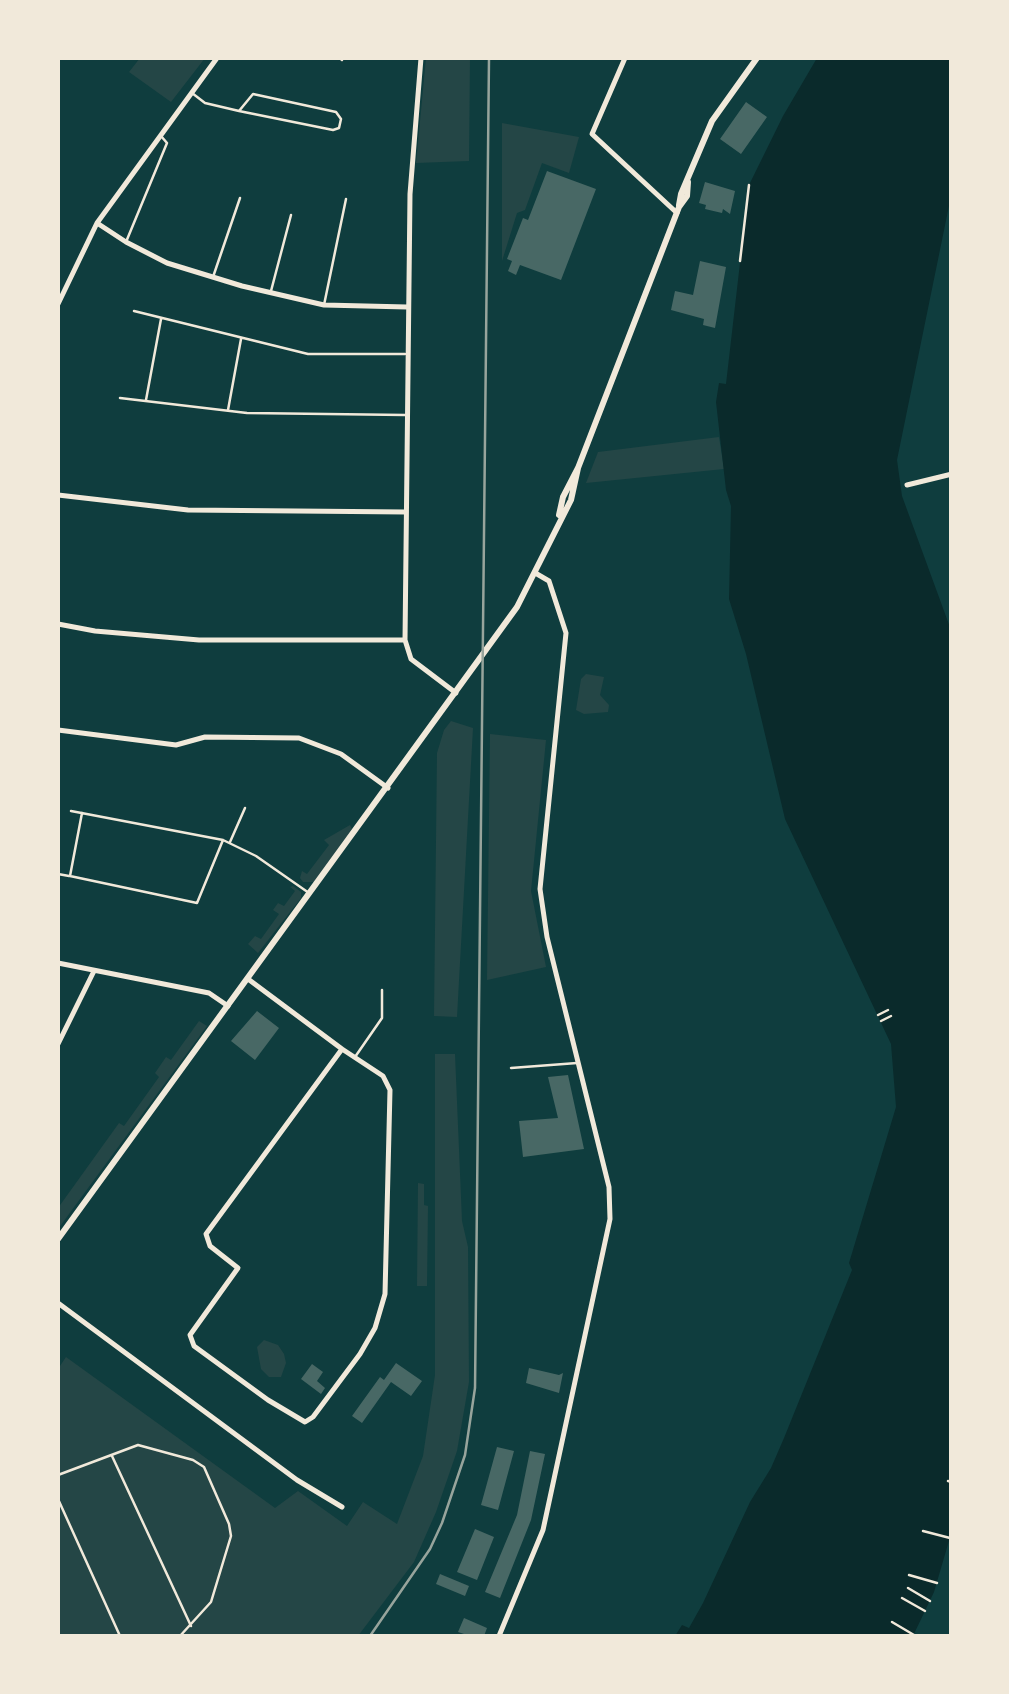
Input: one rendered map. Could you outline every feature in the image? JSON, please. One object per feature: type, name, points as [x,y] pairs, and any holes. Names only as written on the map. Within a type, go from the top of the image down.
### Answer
[{"type":"main road","points":[[58,1239],[518,607],[537,574],[559,519],[563,497],[687,196],[688,182],[712,122],[757,58]]},
{"type":"street","points":[[58,304],[97,222],[217,58]]},
{"type":"street","points":[[421,58],[410,194],[405,640],[412,659],[456,693]]},
{"type":"street","points":[[625,58],[592,134],[678,210]]},
{"type":"street","points":[[97,222],[167,263],[213,277],[324,304],[407,307]]},
{"type":"street","points":[[907,484],[952,474]]},
{"type":"street","points":[[58,495],[188,510],[406,512]]},
{"type":"street","points":[[499,1636],[542,1530],[608,1237],[609,1186],[548,937],[540,889],[566,632],[548,581],[537,574]]},
{"type":"street","points":[[58,624],[199,640],[405,640]]},
{"type":"street","points":[[58,730],[176,745],[205,737],[299,738],[341,754],[388,788]]},
{"type":"street","points":[[58,963],[209,993],[228,1006]]},
{"type":"street","points":[[58,1044],[94,971]]},
{"type":"street","points":[[248,979],[383,1076],[390,1090],[385,1294],[375,1328],[360,1354],[313,1417],[305,1422],[194,1346],[190,1335],[238,1268],[210,1246],[206,1234],[342,1049]]},
{"type":"street","points":[[58,1303],[297,1480],[342,1507]]},
{"type":"lane","points":[[191,92],[205,103],[239,111],[333,130],[339,128],[341,120],[336,112],[253,94],[239,111]]},
{"type":"lane","points":[[126,242],[167,144],[160,134]]},
{"type":"lane","points":[[213,277],[240,198]]},
{"type":"lane","points":[[324,304],[346,199]]},
{"type":"lane","points":[[270,292],[291,215]]},
{"type":"lane","points":[[134,311],[308,354],[406,354]]},
{"type":"lane","points":[[146,401],[162,319]]},
{"type":"lane","points":[[228,411],[242,338]]},
{"type":"lane","points":[[120,398],[228,411],[407,415]]},
{"type":"lane","points":[[230,842],[245,808]]},
{"type":"lane","points":[[71,812],[230,842],[310,894]]},
{"type":"lane","points":[[70,876],[82,813]]},
{"type":"lane","points":[[58,874],[196,903],[223,840]]},
{"type":"lane","points":[[354,1058],[382,1018],[382,990]]},
{"type":"lane","points":[[512,1068],[578,1062]]},
{"type":"lane","points":[[58,1475],[138,1444],[193,1460],[204,1468],[231,1536],[211,1602],[180,1636]]},
{"type":"lane","points":[[112,1454],[192,1627]]},
{"type":"lane","points":[[58,1498],[120,1636]]},
{"type":"path","points":[[740,261],[749,185]]},
{"type":"path","points":[[878,1015],[888,1010]]},
{"type":"path","points":[[881,1021],[892,1016]]},
{"type":"path","points":[[924,1531],[950,1538]]},
{"type":"path","points":[[909,1575],[937,1583]]},
{"type":"path","points":[[908,1588],[930,1601]]},
{"type":"path","points":[[902,1598],[925,1611]]},
{"type":"path","points":[[892,1622],[914,1635]]},
{"type":"shaded area","points":[[140,58],[205,58],[171,102],[129,72]]},
{"type":"shaded area","points":[[426,58],[470,58],[469,161],[416,163]]},
{"type":"shaded area","points":[[817,58],[951,58],[951,196],[897,460],[902,496],[951,630],[951,1534],[934,1592],[913,1636],[675,1636],[682,1625],[689,1628],[703,1603],[784,1438],[852,1270],[849,1263],[896,1107],[891,1044],[785,819],[729,599],[731,506],[716,402],[719,383],[726,384],[749,185]]},
{"type":"shaded area","points":[[502,123],[579,137],[569,173],[542,163],[525,210],[517,213],[502,261]]},
{"type":"shaded area","points":[[719,437],[724,469],[586,483],[598,452]]},
{"type":"shaded area","points":[[586,674],[604,677],[600,695],[609,705],[608,712],[584,714],[576,710],[581,679]]},
{"type":"shaded area","points":[[451,721],[473,728],[457,1017],[434,1016],[437,753]]},
{"type":"shaded area","points":[[490,734],[546,740],[531,891],[546,967],[487,980]]},
{"type":"shaded area","points":[[350,825],[352,829],[314,882],[303,882],[302,871],[307,874],[329,845],[324,840]]},
{"type":"shaded area","points":[[290,887],[301,892],[301,898],[258,953],[248,944],[255,936],[261,939],[279,914],[273,910],[278,903],[284,906],[295,891]]},
{"type":"shaded area","points":[[199,1021],[207,1026],[58,1229],[58,1208],[119,1123],[124,1126],[159,1077],[155,1073],[166,1057],[171,1060]]},
{"type":"shaded area","points":[[435,1054],[455,1054],[462,1221],[468,1247],[469,1382],[457,1451],[414,1562],[358,1636],[58,1636],[58,1369],[66,1357],[275,1508],[298,1491],[347,1526],[363,1502],[397,1524],[423,1456],[435,1375]]},
{"type":"shaded area","points":[[418,1183],[424,1184],[424,1205],[428,1206],[427,1286],[417,1286]]},
{"type":"shaded area","points":[[264,1340],[278,1345],[284,1354],[286,1363],[281,1377],[269,1377],[261,1369],[257,1347]]},
{"type":"building","points":[[746,102],[767,117],[741,154],[720,139]]},
{"type":"building","points":[[547,171],[596,189],[561,280],[520,265],[516,275],[508,271],[512,261],[507,259]]},
{"type":"building","points":[[705,182],[735,191],[730,214],[723,209],[722,213],[705,209],[706,205],[699,203]]},
{"type":"building","points":[[700,261],[726,267],[715,328],[703,325],[704,319],[671,310],[675,291],[693,295]]},
{"type":"building","points":[[257,1011],[279,1028],[255,1060],[231,1041]]},
{"type":"building","points":[[568,1075],[584,1149],[523,1157],[519,1121],[558,1118],[548,1077]]},
{"type":"building","points":[[396,1363],[422,1381],[411,1396],[391,1382],[362,1423],[352,1416],[380,1377],[384,1380]]},
{"type":"building","points":[[312,1364],[323,1372],[317,1381],[325,1388],[321,1394],[301,1379]]},
{"type":"building","points":[[529,1368],[563,1373],[559,1393],[526,1383]]},
{"type":"building","points":[[497,1447],[514,1451],[498,1510],[481,1505]]},
{"type":"building","points":[[530,1451],[545,1454],[531,1520],[500,1598],[485,1592],[517,1515]]},
{"type":"building","points":[[475,1529],[494,1537],[477,1580],[457,1572]]},
{"type":"building","points":[[440,1574],[469,1586],[465,1596],[436,1584]]},
{"type":"building","points":[[464,1618],[487,1628],[484,1636],[458,1632]]},
{"type":"tram line","points":[[370,1636],[430,1549],[442,1523],[465,1455],[475,1388],[489,58]]}]
